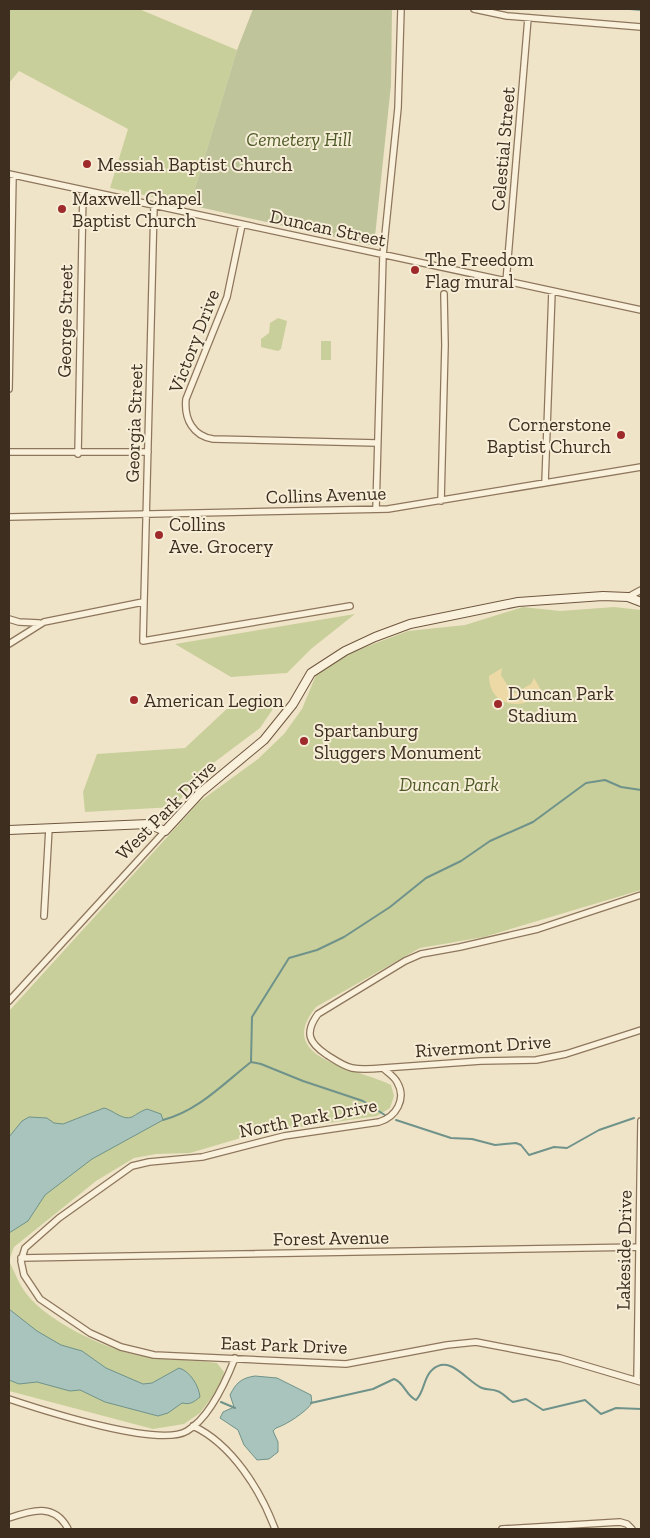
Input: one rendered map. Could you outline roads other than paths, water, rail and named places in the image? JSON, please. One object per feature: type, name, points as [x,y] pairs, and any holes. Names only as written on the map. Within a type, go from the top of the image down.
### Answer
[{"type":"street","points":[[376,510],[383,255],[398,108],[401,9]]},
{"type":"street","points":[[474,9],[496,15],[641,27]]},
{"type":"street","name":"Celestial Street","points":[[506,282],[528,18]]},
{"type":"street","points":[[9,389],[11,174]]},
{"type":"street","name":"Duncan Street","points":[[11,174],[641,310]]},
{"type":"street","name":"George Street","points":[[78,454],[83,190]]},
{"type":"street","name":"Georgia Street","points":[[154,206],[143,602],[144,641],[350,606]]},
{"type":"street","name":"Victory Drive","points":[[242,225],[228,297],[186,399],[186,417],[190,425],[200,435],[214,439],[377,443]]},
{"type":"street","points":[[545,483],[552,291]]},
{"type":"street","points":[[441,501],[445,345],[444,294]]},
{"type":"street","points":[[9,452],[78,454],[148,452]]},
{"type":"street","name":"Collins Avenue","points":[[9,518],[376,510],[441,501],[641,467]]},
{"type":"street","points":[[628,597],[641,590]]},
{"type":"street","name":"West Park Drive","points":[[9,1002],[165,830],[212,782],[264,740],[293,704],[311,673],[345,651],[410,624],[518,602],[596,596],[628,597],[641,602]]},
{"type":"street","points":[[9,619],[31,623],[44,622],[143,602]]},
{"type":"street","points":[[9,644],[44,622]]},
{"type":"street","points":[[9,830],[148,824],[165,830]]},
{"type":"street","points":[[44,916],[49,828]]},
{"type":"street","name":"North Park Drive","points":[[21,1258],[25,1248],[48,1227],[132,1166],[149,1162],[202,1157],[266,1139],[385,1120],[396,1112],[401,1093],[396,1080],[383,1068],[350,1068],[314,1046],[311,1040],[310,1028],[318,1014],[404,961],[421,954],[538,929],[641,895]]},
{"type":"street","name":"Rivermont Drive","points":[[383,1068],[481,1061],[536,1060],[566,1054],[641,1030]]},
{"type":"street","name":"Lakeside Drive","points":[[639,1381],[641,1121]]},
{"type":"street","name":"Forest Avenue","points":[[21,1258],[640,1247]]},
{"type":"street","name":"East Park Drive","points":[[21,1258],[24,1275],[40,1299],[105,1341],[137,1352],[154,1355],[346,1364],[447,1345],[476,1342],[560,1358],[639,1381]]},
{"type":"street","points":[[9,1399],[78,1420],[162,1436],[178,1435],[193,1426],[214,1400],[227,1380],[236,1358]]},
{"type":"street","points":[[193,1426],[214,1440],[236,1463],[263,1504],[276,1529]]},
{"type":"street","points":[[9,1518],[32,1510],[46,1510],[59,1516],[68,1529]]},
{"type":"street","points":[[502,1529],[620,1522],[627,1524],[632,1529]]},
{"type":"water","points":[[104,1108],[125,1118],[132,1117],[147,1109],[161,1114],[163,1120],[92,1159],[45,1195],[28,1221],[9,1233],[9,1137],[22,1121],[29,1117],[47,1118],[54,1123],[63,1124]]},
{"type":"water","points":[[9,1309],[37,1331],[61,1345],[82,1351],[106,1368],[143,1384],[152,1383],[179,1368],[187,1372],[193,1380],[198,1388],[200,1397],[192,1403],[182,1403],[168,1413],[158,1416],[105,1402],[80,1390],[70,1391],[37,1382],[19,1384],[9,1380]]},
{"type":"water","points":[[255,1376],[277,1378],[311,1395],[312,1403],[305,1410],[296,1418],[273,1431],[278,1442],[278,1452],[269,1459],[257,1460],[244,1445],[238,1430],[220,1418],[223,1412],[234,1407],[230,1395],[234,1387],[246,1378]]},
{"type":"waterway","points":[[630,9],[641,10]]},
{"type":"waterway","points":[[251,1062],[252,1017],[289,958],[317,950],[344,937],[390,907],[426,878],[461,861],[490,841],[533,822],[586,783],[605,780],[621,787],[641,790]]},
{"type":"waterway","points":[[163,1120],[176,1116],[199,1103],[251,1062],[363,1101],[388,1117]]},
{"type":"waterway","points":[[396,1120],[451,1138],[472,1139],[495,1145],[516,1143],[521,1145],[529,1155],[554,1147],[567,1148],[599,1130],[634,1118]]},
{"type":"waterway","points":[[311,1403],[373,1389],[394,1379],[416,1400],[429,1373],[439,1366],[445,1365],[458,1370],[482,1388],[499,1392],[513,1402],[526,1399],[543,1410],[585,1400],[601,1414],[616,1408],[641,1409]]},
{"type":"waterway","points":[[221,1402],[235,1408]]},
{"type":"place","name":"Messiah Baptist Church","points":[[87,164]]},
{"type":"place","name":"Maxwell Chapel Baptist Church","points":[[62,209]]},
{"type":"place","name":"The Freedom Flag mural","points":[[415,270]]},
{"type":"place","name":"Cornerstone Baptist Church","points":[[621,435]]},
{"type":"place","name":"Collins Ave. Grocery","points":[[159,535]]},
{"type":"place","name":"American Legion","points":[[134,700]]},
{"type":"place","name":"Duncan Park Stadium","points":[[498,704]]},
{"type":"place","name":"Spartanburg Sluggers Monument","points":[[304,741]]},
{"type":"park label","name":"Cemetery Hill","points":[[299,139]]},
{"type":"park label","name":"Duncan Park","points":[[449,784]]}]
